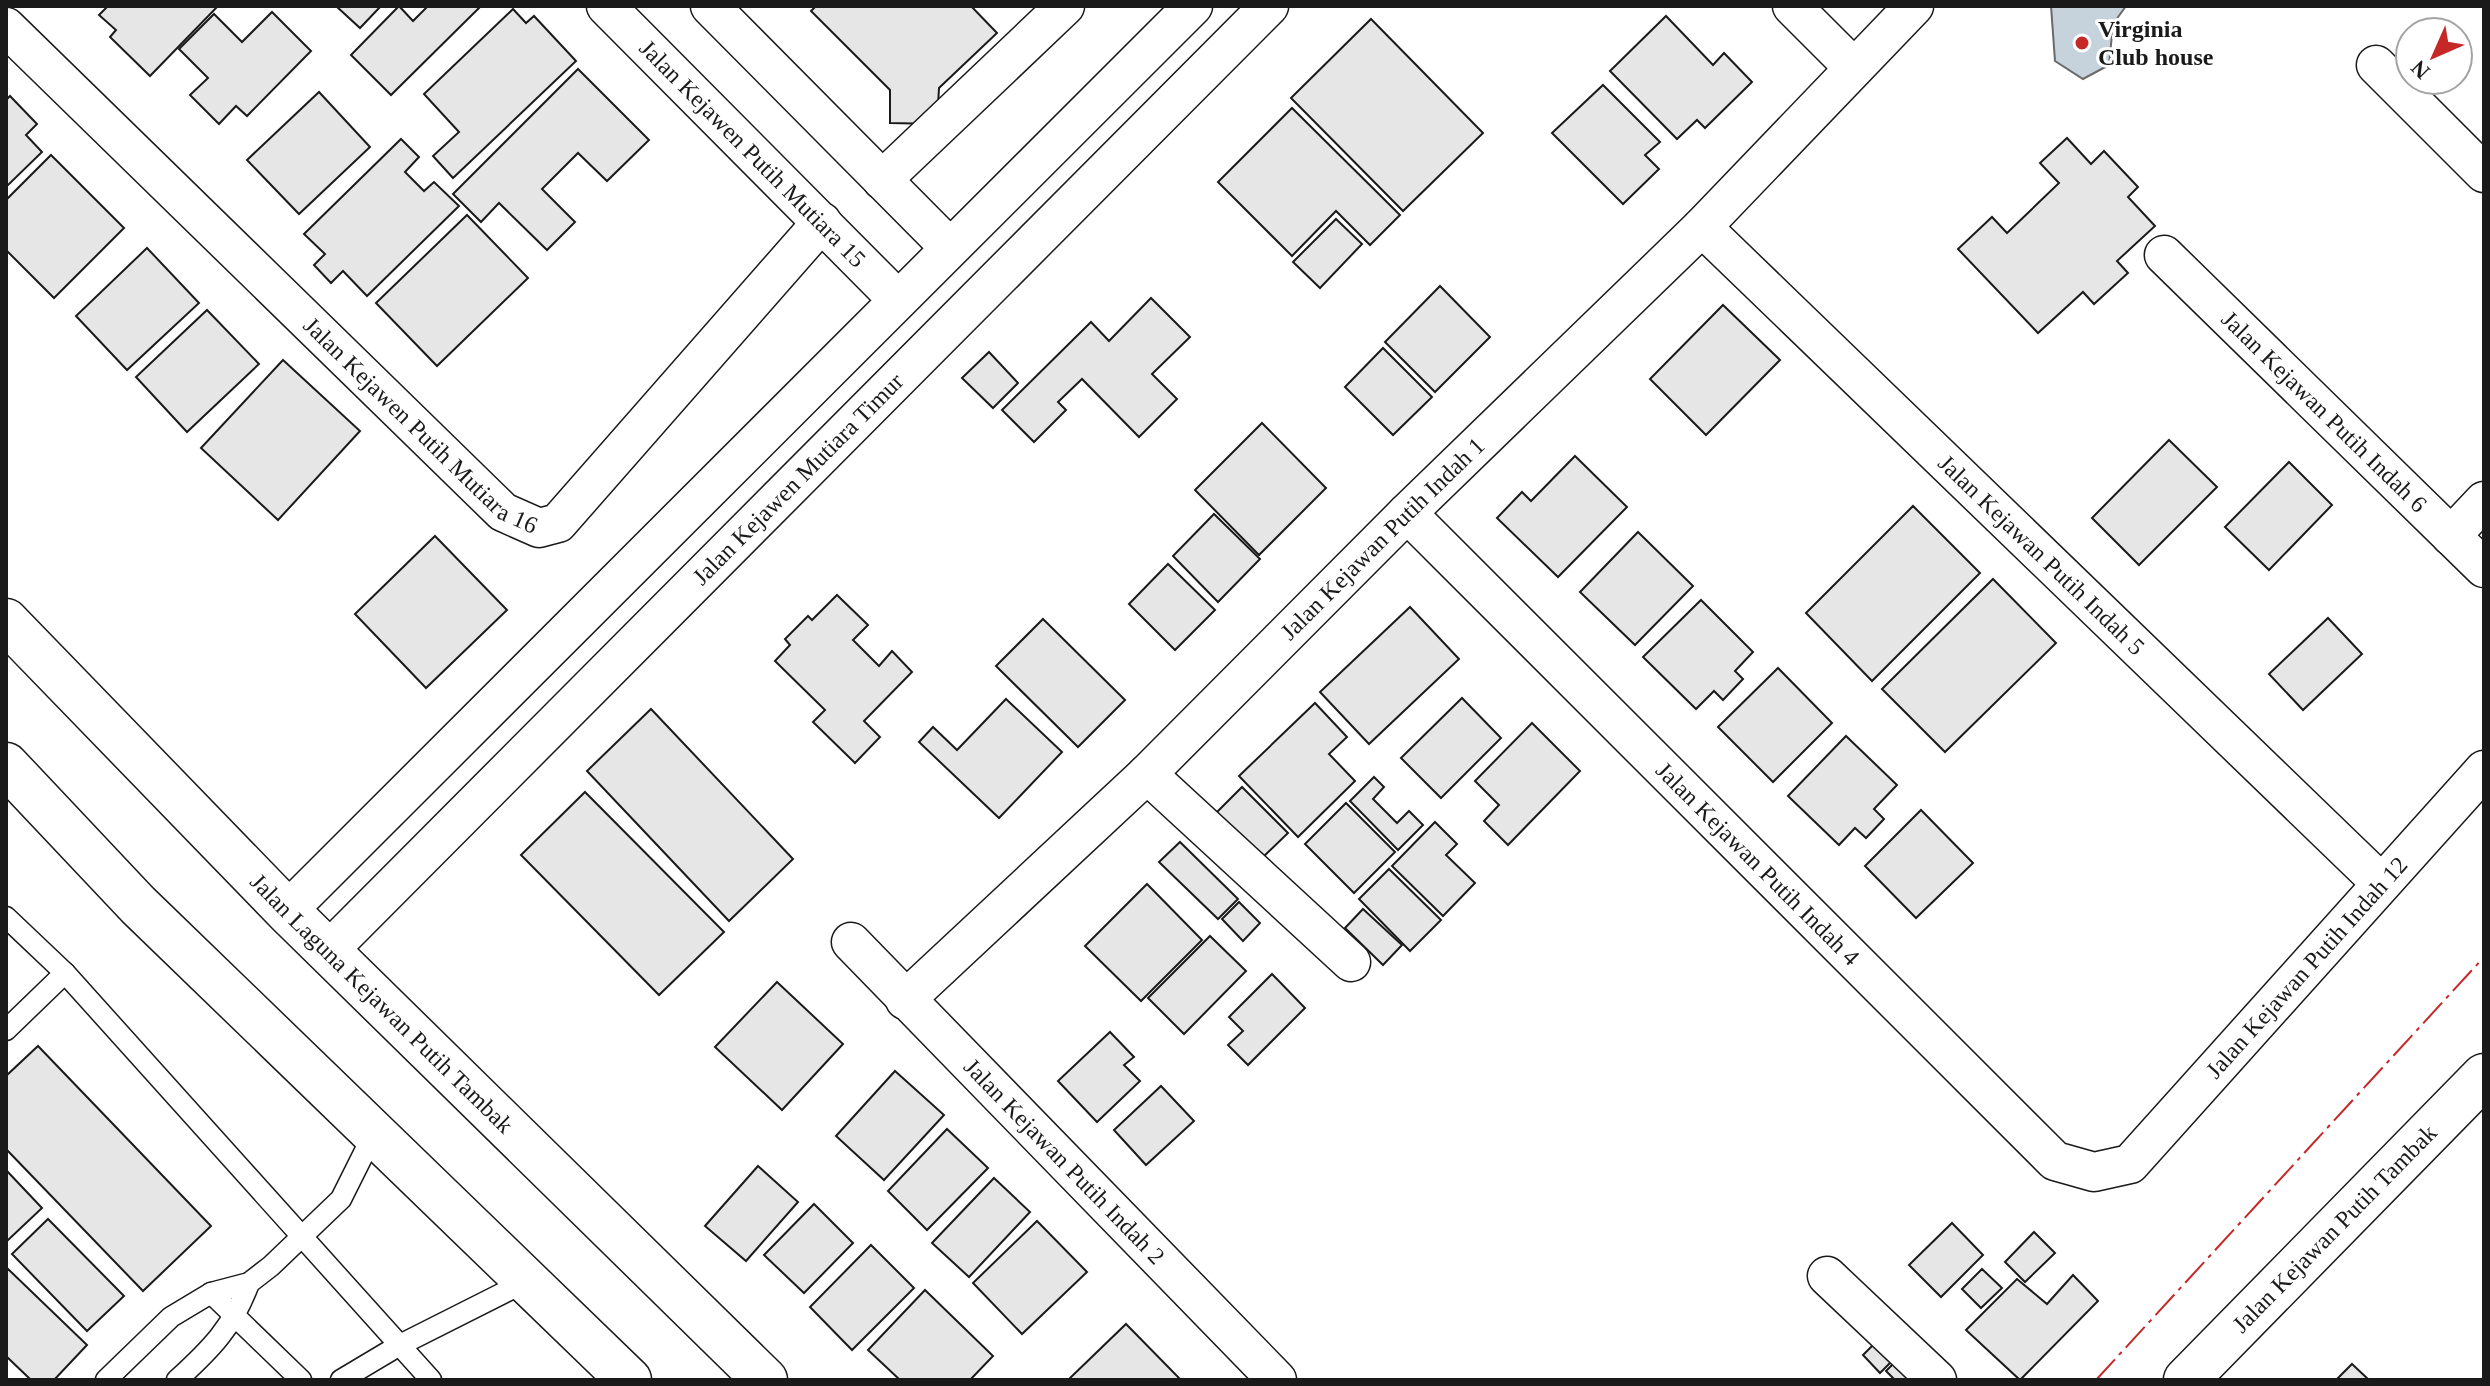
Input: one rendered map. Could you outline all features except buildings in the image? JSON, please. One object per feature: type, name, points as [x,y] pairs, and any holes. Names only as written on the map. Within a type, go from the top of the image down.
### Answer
[{"type":"street","name":"Jalan Kejawen Putih Mutiara 15","points":[[606,6],[898,300]]},
{"type":"street","points":[[710,6],[949,247]]},
{"type":"street","points":[[882,180],[1065,6]]},
{"type":"street","points":[[287,911],[1193,6]]},
{"type":"street","name":"Jalan Kejawen Mutiara Timur","points":[[328,951],[1269,6]]},
{"type":"street","points":[[1792,6],[1853,67]]},
{"type":"street","name":"Jalan Kejawan Putih Indah 1","points":[[905,1000],[1147,774],[1407,513],[1702,227],[1853,67],[1894,13]]},
{"type":"street","name":"Jalan Kejawen Putih Mutiara 16","points":[[6,27],[503,512],[539,528],[558,523],[822,222]]},
{"type":"street","points":[[2376,65],[2484,173]]},
{"type":"street","name":"Jalan Kejawan Putih Indah 5","points":[[1702,227],[2381,883]]},
{"type":"street","name":"Jalan Kejawan Putih Indah 6","points":[[2164,255],[2484,568]]},
{"type":"street","points":[[2451,536],[2484,501]]},
{"type":"street","name":"Jalan Kejawan Putih Indah 4","points":[[1407,513],[2055,1161],[2094,1172],[2130,1164]]},
{"type":"street","name":"Jalan Laguna Kejawan Putih Tambak","points":[[9,630],[287,911],[765,1380]]},
{"type":"street","points":[[6,765],[138,905],[629,1380]]},
{"type":"street","name":"Jalan Kejawan Putih Indah 12","points":[[2130,1164],[2484,770]]},
{"type":"street","points":[[1147,774],[1351,962]]},
{"type":"street","name":"Jalan Kejawan Putih Indah 2","points":[[851,942],[1277,1380]]},
{"type":"street","name":"Jalan Kejawan Putih Tambak","points":[[2186,1380],[2484,1076]]},
{"type":"street","points":[[1827,1276],[1937,1380]]},
{"type":"lane","points":[[6,917],[65,973],[431,1380]]},
{"type":"lane","points":[[6,1030],[65,973]]},
{"type":"lane","points":[[106,1380],[171,1317],[211,1293],[249,1283],[302,1237],[341,1199],[374,1133]]},
{"type":"lane","points":[[341,1380],[398,1346],[527,1281]]},
{"type":"lane","points":[[177,1380],[207,1353],[237,1317],[249,1283]]},
{"type":"lane","points":[[211,1293],[301,1380]]},
{"type":"shaded area","name":"Virginia Club house","points":[[2051,6],[2126,6],[2113,24],[2109,65],[2083,79],[2055,61]]},
{"type":"power","points":[[2096,1380],[2484,957]]},
{"type":"place","name":"Virginia Club house","points":[[2082,43]]}]
